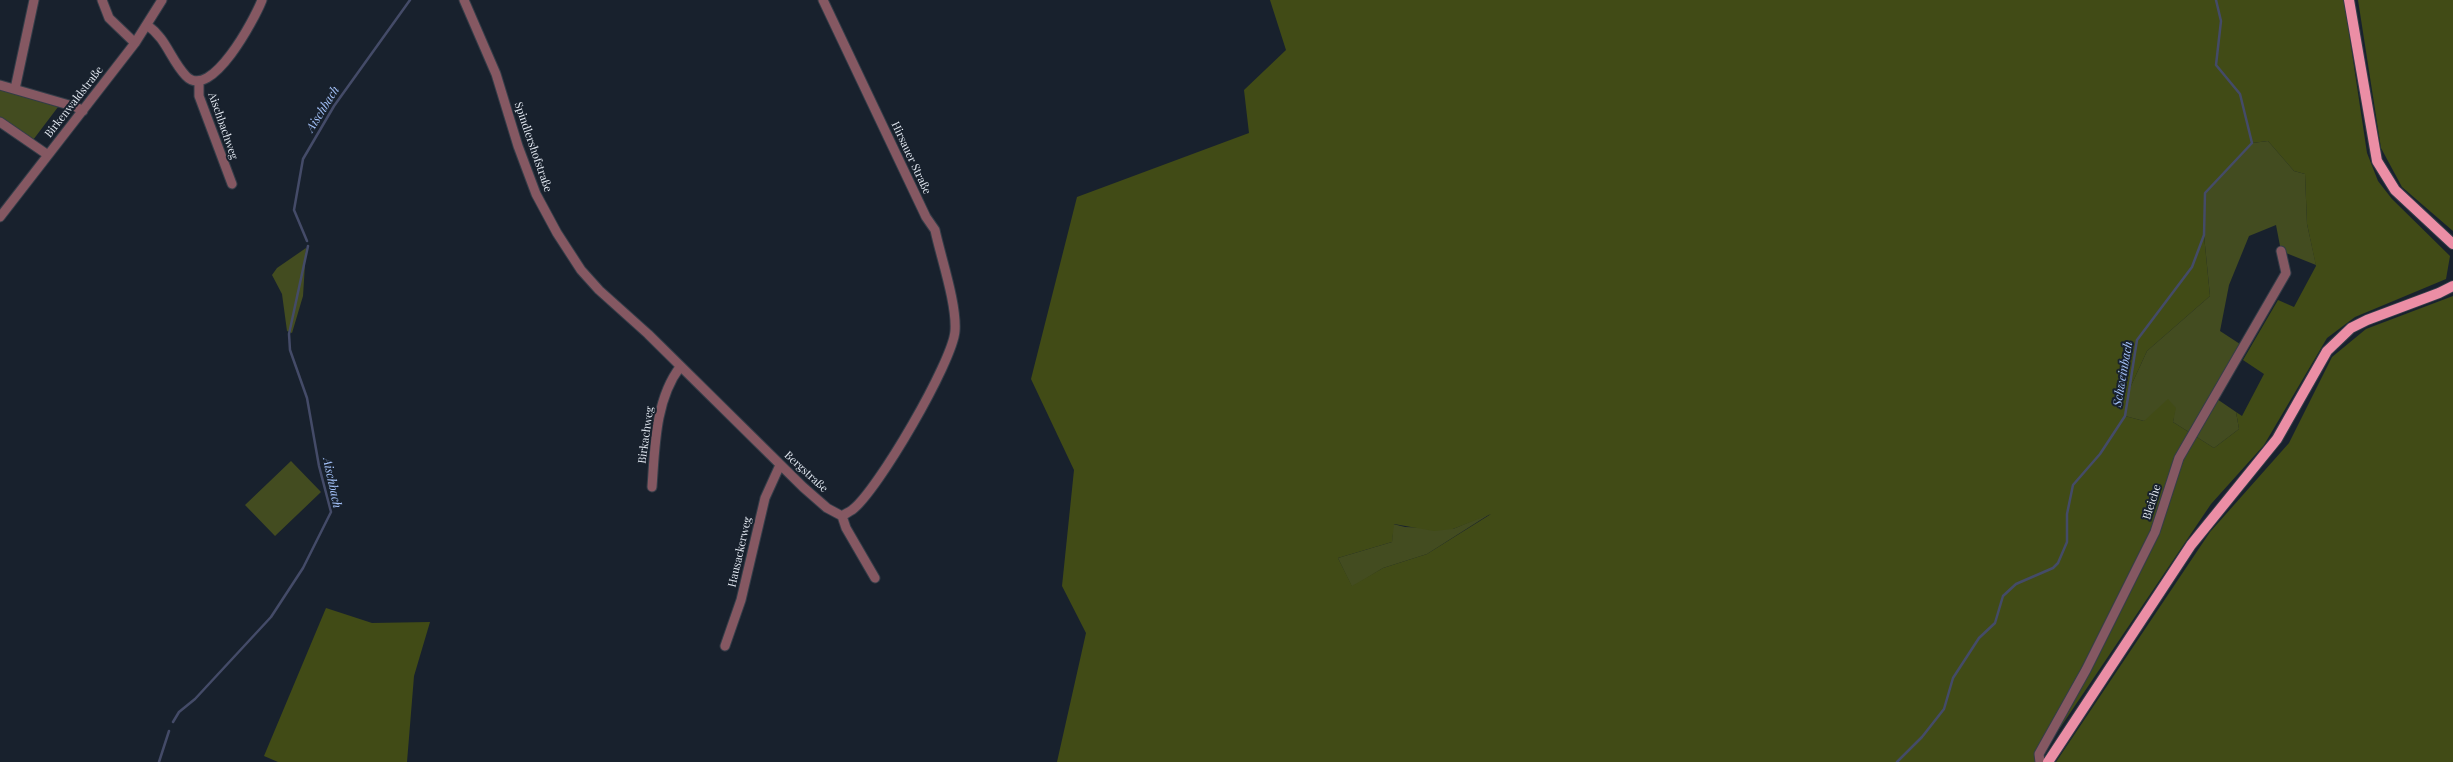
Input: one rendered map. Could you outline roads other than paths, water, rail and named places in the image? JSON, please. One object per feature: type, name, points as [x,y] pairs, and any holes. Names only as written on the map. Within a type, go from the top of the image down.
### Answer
[{"type":"main road","points":[[2349,0],[2377,161],[2395,190],[2453,244]]},
{"type":"main road","points":[[2048,762],[2191,545],[2277,439],[2327,351],[2351,328],[2367,320],[2439,293],[2453,286]]},
{"type":"street","points":[[15,89],[34,0]]},
{"type":"street","points":[[102,0],[109,18],[135,43]]},
{"type":"street","name":"Birkenwaldstraße","points":[[0,216],[135,43],[162,0]]},
{"type":"street","points":[[199,81],[211,77],[222,65],[247,30],[262,0]]},
{"type":"street","name":"Spindlershofstraße","points":[[464,0],[496,74],[518,146],[536,194],[557,233],[581,270],[599,290]]},
{"type":"street","name":"Hirsauer Straße","points":[[823,0],[926,218],[935,230],[955,320],[955,333],[940,375],[886,467],[853,510],[842,516]]},
{"type":"street","name":"Aischbachweg","points":[[147,25],[159,34],[186,75],[199,81],[199,96],[232,184]]},
{"type":"street","points":[[0,85],[76,107],[83,111]]},
{"type":"street","points":[[0,122],[48,155]]},
{"type":"street","name":"Bleiche","points":[[2040,762],[2039,754],[2086,670],[2155,532],[2179,458],[2286,273],[2282,251]]},
{"type":"street","name":"Bergstraße","points":[[599,290],[648,334],[680,367],[741,424],[780,465],[827,508],[842,516]]},
{"type":"street","name":"Birkachweg","points":[[652,487],[660,412],[671,378],[680,367]]},
{"type":"street","name":"Hausackerweg","points":[[725,646],[741,600],[765,498],[780,465]]},
{"type":"street","points":[[842,516],[846,528],[875,578]]},
{"type":"waterway","name":"Aischbach","points":[[307,241],[294,210],[303,159],[334,106],[410,0]]},
{"type":"waterway","name":"Schweinbach","points":[[1897,762],[1922,737],[1944,709],[1953,678],[1979,638],[1995,623],[2003,596],[2016,584],[2053,568],[2058,563],[2067,542],[2067,514],[2073,485],[2100,454],[2125,416],[2137,340],[2192,267],[2204,235],[2205,193],[2252,143],[2240,94],[2216,65],[2221,21],[2216,0]]},
{"type":"waterway","name":"Aischbach","points":[[173,722],[179,712],[195,699],[271,617],[303,568],[331,512],[319,466],[307,398],[290,350],[289,334],[308,246]]},
{"type":"waterway","name":"Aischbach","points":[[159,762],[169,731]]}]
